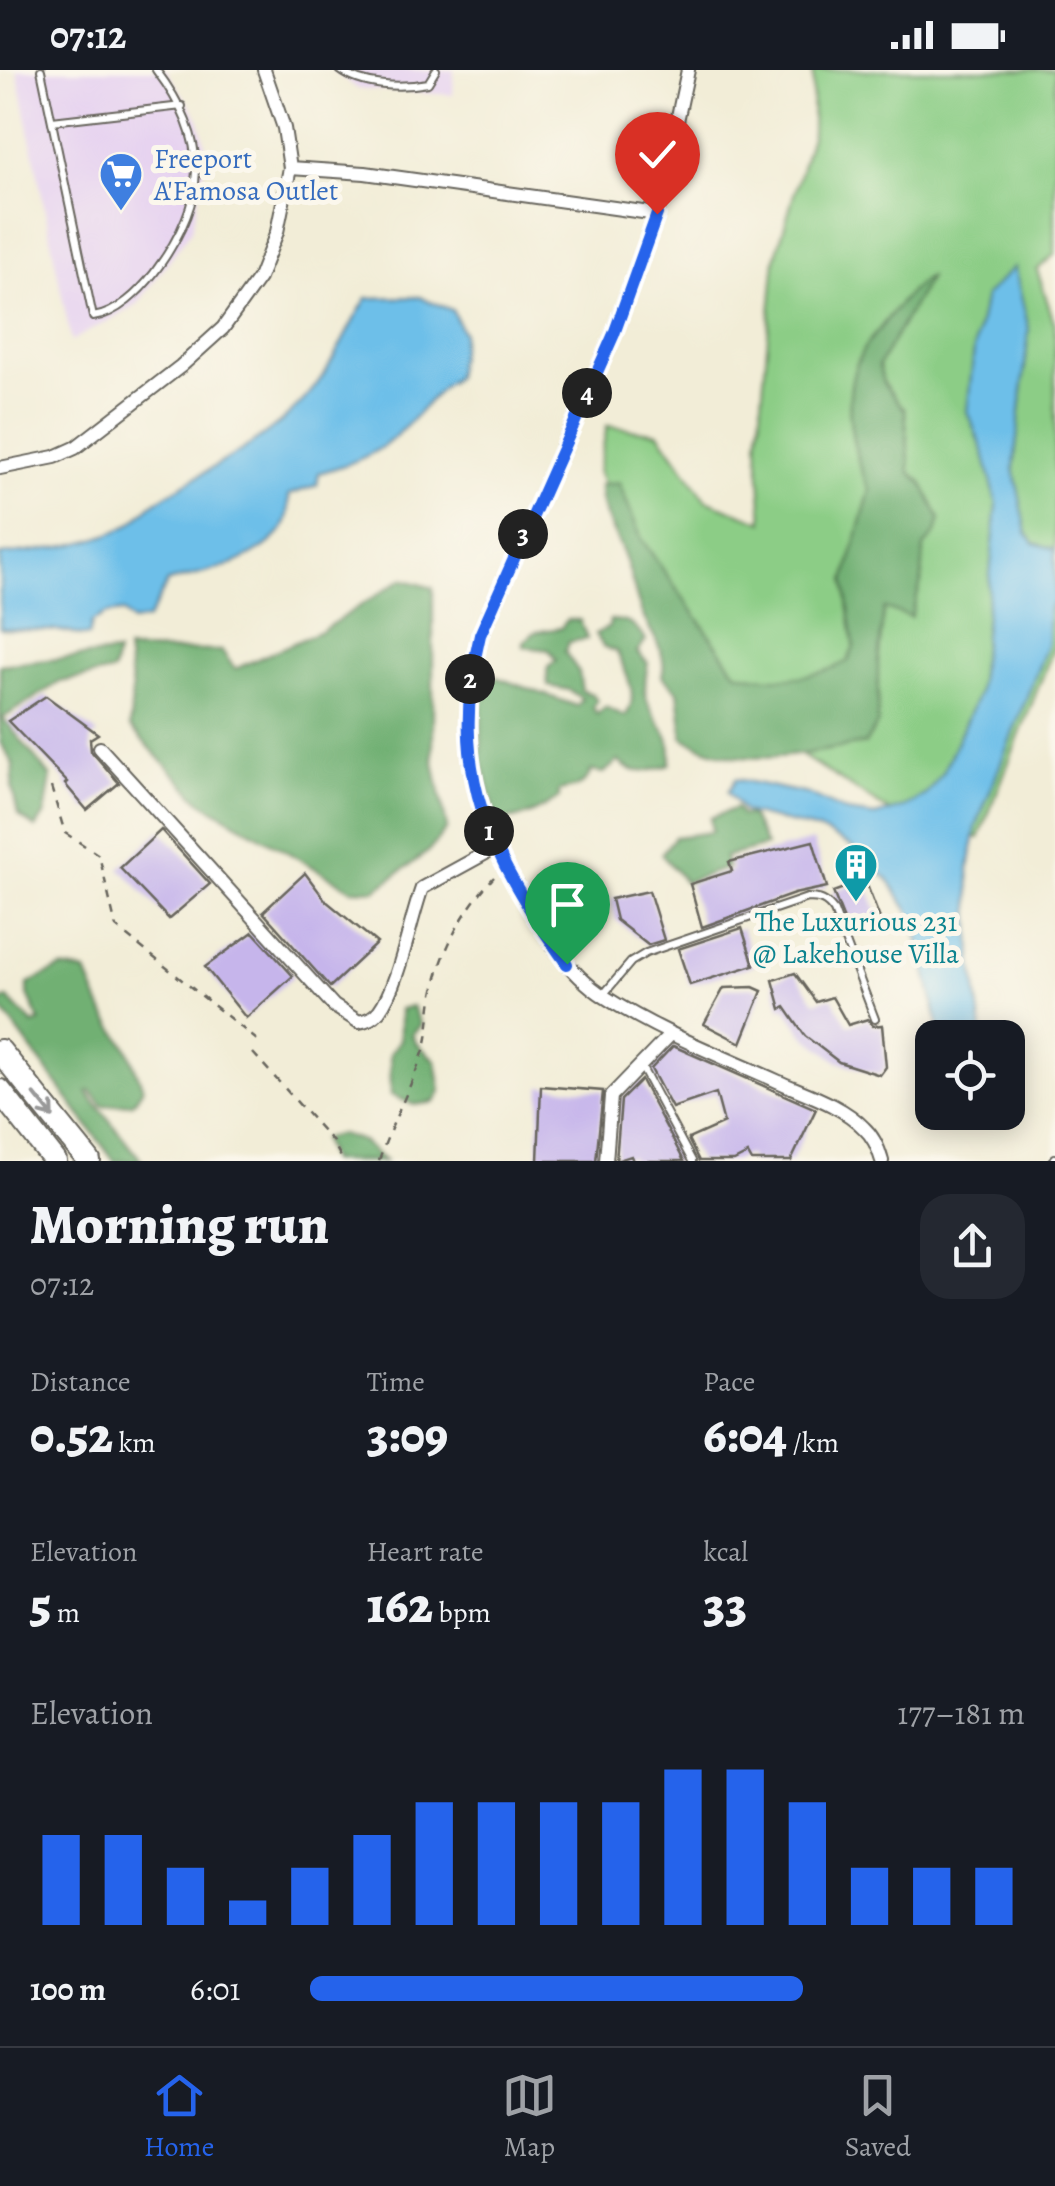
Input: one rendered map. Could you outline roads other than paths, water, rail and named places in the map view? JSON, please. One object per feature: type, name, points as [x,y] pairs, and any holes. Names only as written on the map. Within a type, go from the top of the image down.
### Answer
[{"type":"highway","points":[[0,1051],[89,1161]]},
{"type":"highway","points":[[0,1092],[55,1161]]},
{"type":"street","points":[[0,468],[54,457],[75,448],[181,366],[223,328],[258,278],[277,232],[290,168],[284,128],[264,70]]},
{"type":"street","points":[[688,70],[657,214],[614,334],[480,635],[470,677],[470,769],[495,848],[567,964],[603,996],[671,1034],[836,1107],[866,1128],[882,1161]]},
{"type":"street","points":[[290,168],[364,173],[657,214]]},
{"type":"street","points":[[100,748],[334,1006],[359,1022],[370,1020],[390,989],[422,888],[495,848]]},
{"type":"street","points":[[606,1161],[611,1096],[671,1034]]},
{"type":"lane","points":[[41,70],[93,317],[101,316],[142,288],[176,242],[190,210],[196,174],[192,138],[182,106],[156,70]]},
{"type":"lane","points":[[340,70],[363,81],[410,86],[428,84],[436,70]]},
{"type":"lane","points":[[52,121],[182,106]]},
{"type":"lane","points":[[603,996],[631,962],[646,953],[807,898],[818,898],[828,902],[834,911],[875,1019]]},
{"type":"lane","points":[[641,1066],[692,1161]]},
{"type":"water","points":[[1014,267],[1029,329],[1014,468],[1027,533],[1034,543],[1055,549],[1055,602],[1049,608],[1048,643],[976,827],[969,868],[972,958],[981,1020],[937,1020],[914,919],[888,879],[852,847],[822,831],[744,812],[728,792],[736,779],[808,794],[847,812],[875,816],[905,807],[926,794],[943,772],[978,694],[997,504],[984,453],[967,411],[985,296]]},
{"type":"water","points":[[420,297],[452,310],[463,333],[455,377],[385,445],[319,473],[317,485],[289,495],[285,525],[268,544],[227,566],[168,582],[148,619],[132,622],[123,612],[107,614],[92,622],[89,636],[0,628],[0,555],[82,542],[127,526],[157,501],[252,443],[303,401],[367,298]]},
{"type":"place","name":"Freeport A'Famosa Outlet","points":[[121,212]]},
{"type":"place","name":"The Luxurious 231 @ Lakehouse Villa","points":[[856,903]]}]
